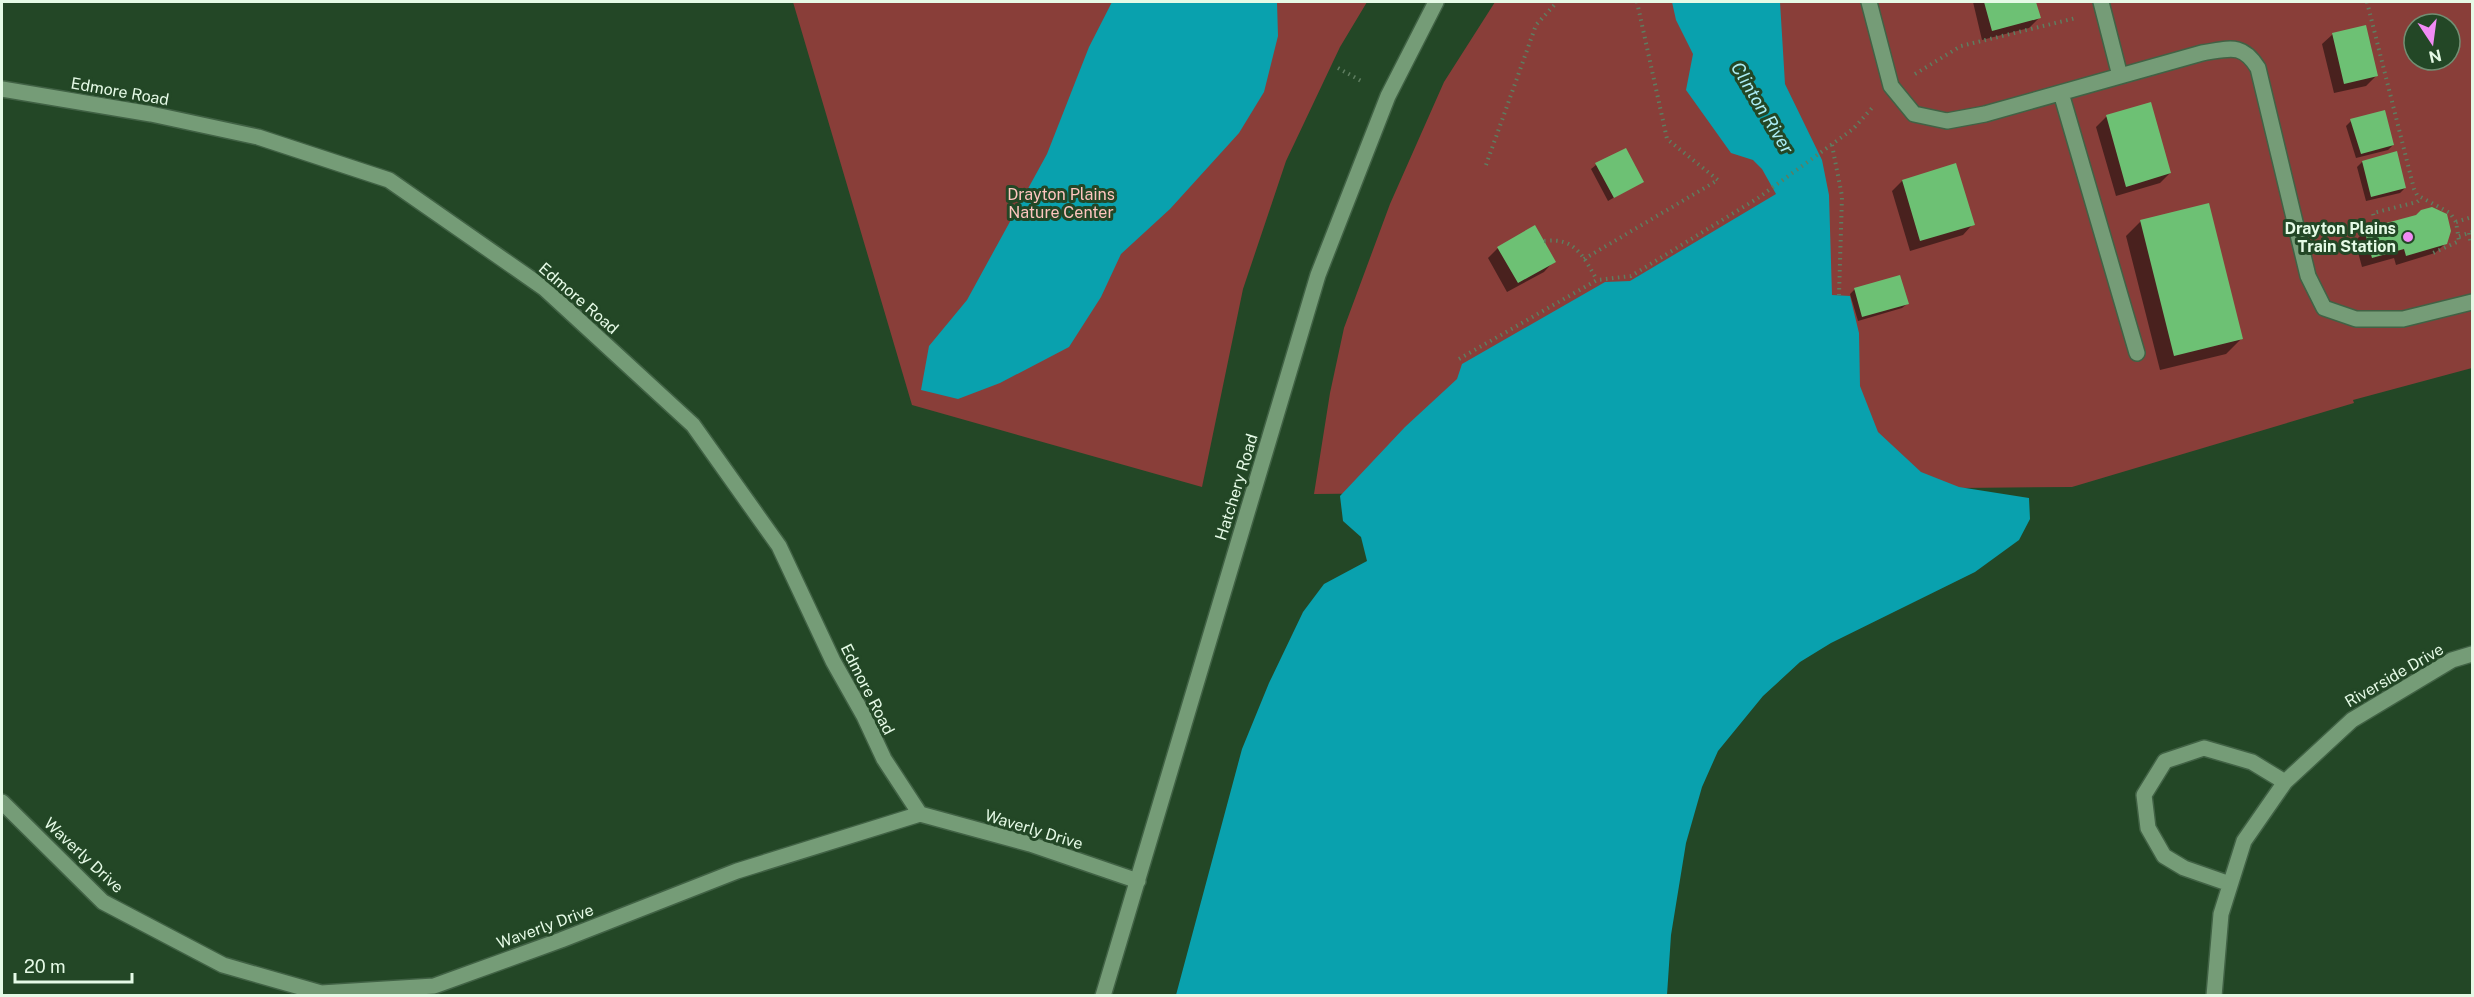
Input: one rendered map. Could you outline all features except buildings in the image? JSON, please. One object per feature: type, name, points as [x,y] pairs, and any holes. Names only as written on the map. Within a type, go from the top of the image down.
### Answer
[{"type":"street","name":"Hatchery Road","points":[[1103,996],[1318,275],[1388,96],[1436,2]]},
{"type":"street","points":[[1869,2],[1891,86],[1914,114],[1947,122],[1985,114],[2202,52],[2236,48],[2250,56],[2258,68],[2308,276],[2324,308],[2356,319],[2403,319],[2472,302]]},
{"type":"street","points":[[2102,7],[2120,76]]},
{"type":"street","name":"Edmore Road","points":[[2,89],[151,114],[258,137],[388,180],[544,288],[693,425],[779,546],[833,661],[864,716],[884,759],[920,814]]},
{"type":"street","points":[[2061,93],[2137,353]]},
{"type":"street","name":"Riverside Drive","points":[[2214,996],[2221,914],[2244,841],[2285,782],[2352,720],[2452,660],[2472,654]]},
{"type":"street","points":[[2230,884],[2184,868],[2164,856],[2148,828],[2144,795],[2165,761],[2205,748],[2252,762],[2285,782]]},
{"type":"street","name":"Waverly Drive","points":[[2,802],[103,902],[223,965],[321,993],[381,992],[434,986],[561,940],[737,871],[920,814],[1030,844],[1138,881]]},
{"type":"path","points":[[1486,165],[1536,25],[1557,2]]},
{"type":"path","points":[[1584,259],[1718,180],[1667,140],[1637,2]]},
{"type":"path","points":[[2367,2],[2414,189],[2422,198],[2450,213],[2456,222],[2459,241],[2431,254]]},
{"type":"path","points":[[1459,359],[1597,280],[1630,276],[1758,198],[1853,129],[1891,86],[1962,46],[2102,7]]},
{"type":"path","points":[[1832,146],[1842,196],[1839,296]]},
{"type":"path","points":[[2376,227],[2373,213],[2417,202],[2422,198]]},
{"type":"path","points":[[2456,222],[2472,217]]},
{"type":"path","points":[[2458,236],[2470,233],[2471,245]]},
{"type":"path","points":[[1544,241],[1563,241],[1573,245],[1597,280]]},
{"type":"green space","name":"Drayton Plains Nature Center","points":[[793,2],[1367,2],[1340,47],[1286,161],[1243,289],[1202,487],[912,405]]},
{"type":"green space","points":[[1495,2],[2472,2],[2472,368],[2353,400],[2354,403],[2072,487],[1314,494],[1330,393],[1344,328],[1390,204],[1444,82]]},
{"type":"water","points":[[1112,2],[1277,2],[1278,36],[1264,92],[1239,133],[1170,209],[1121,254],[1101,297],[1069,347],[1000,383],[958,399],[921,390],[929,346],[967,300],[1047,154],[1089,47]]},
{"type":"water","name":"Clinton River","points":[[1672,2],[1780,2],[1785,84],[1822,160],[1829,195],[1832,295],[1850,296],[1859,333],[1860,386],[1878,432],[1921,472],[1959,487],[2029,498],[2030,519],[2019,540],[1975,572],[1831,643],[1800,662],[1763,696],[1718,751],[1702,787],[1686,843],[1671,935],[1667,995],[1176,995],[1242,749],[1269,683],[1303,612],[1324,584],[1367,561],[1361,537],[1343,521],[1340,496],[1405,427],[1457,379],[1462,364],[1605,282],[1630,281],[1776,194],[1762,169],[1753,160],[1731,153],[1686,90],[1693,54],[1676,20]]},
{"type":"place","name":"Drayton Plains Train Station","points":[[2408,237]]}]
